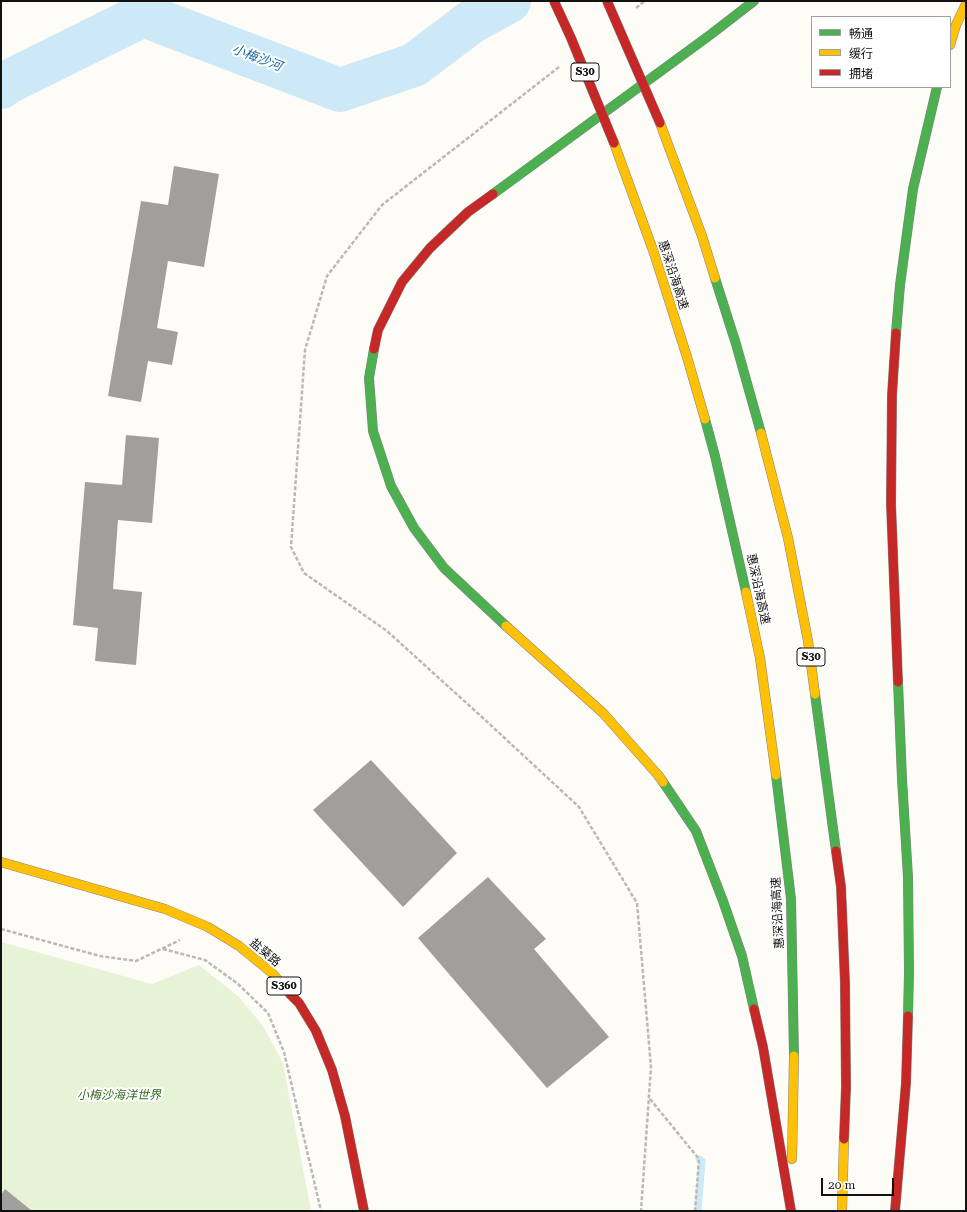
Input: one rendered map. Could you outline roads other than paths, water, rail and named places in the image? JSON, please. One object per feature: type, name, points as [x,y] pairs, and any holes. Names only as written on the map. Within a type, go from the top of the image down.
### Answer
[{"type":"main road","name":"惠深沿海高速","points":[[554,1],[571,38],[614,143],[654,253],[687,357],[713,449],[738,554],[760,658],[791,898],[794,1026],[791,1211]]},
{"type":"main road","name":"S30","points":[[607,1],[660,123],[702,236],[736,344],[761,432],[788,538],[808,641],[841,887],[845,983],[846,1087],[842,1211]]},
{"type":"main road","points":[[754,1],[710,35],[468,212],[430,248],[402,282],[378,330],[369,378],[373,431],[391,486],[414,528],[444,568],[603,713],[658,775],[696,832],[723,901],[742,956],[763,1047],[791,1211]]},
{"type":"main road","points":[[951,42],[956,25],[966,4]]},
{"type":"main road","points":[[895,1211],[906,1083],[909,972],[908,878],[902,779],[891,504],[892,395],[900,285],[912,189],[937,88]]},
{"type":"main road","name":"盐葵路","points":[[1,862],[165,909],[208,927],[239,946],[272,973],[298,1003],[316,1031],[332,1070],[345,1116],[364,1211]]},
{"type":"waterway","name":"小梅沙河","points":[[1,87],[6,83],[143,15],[340,90],[414,65],[471,22],[509,1]]},
{"type":"waterway","points":[[698,1211],[702,1161],[699,1159]]},
{"type":"park label","name":"小梅沙海洋世界","points":[[119,1095]]}]
